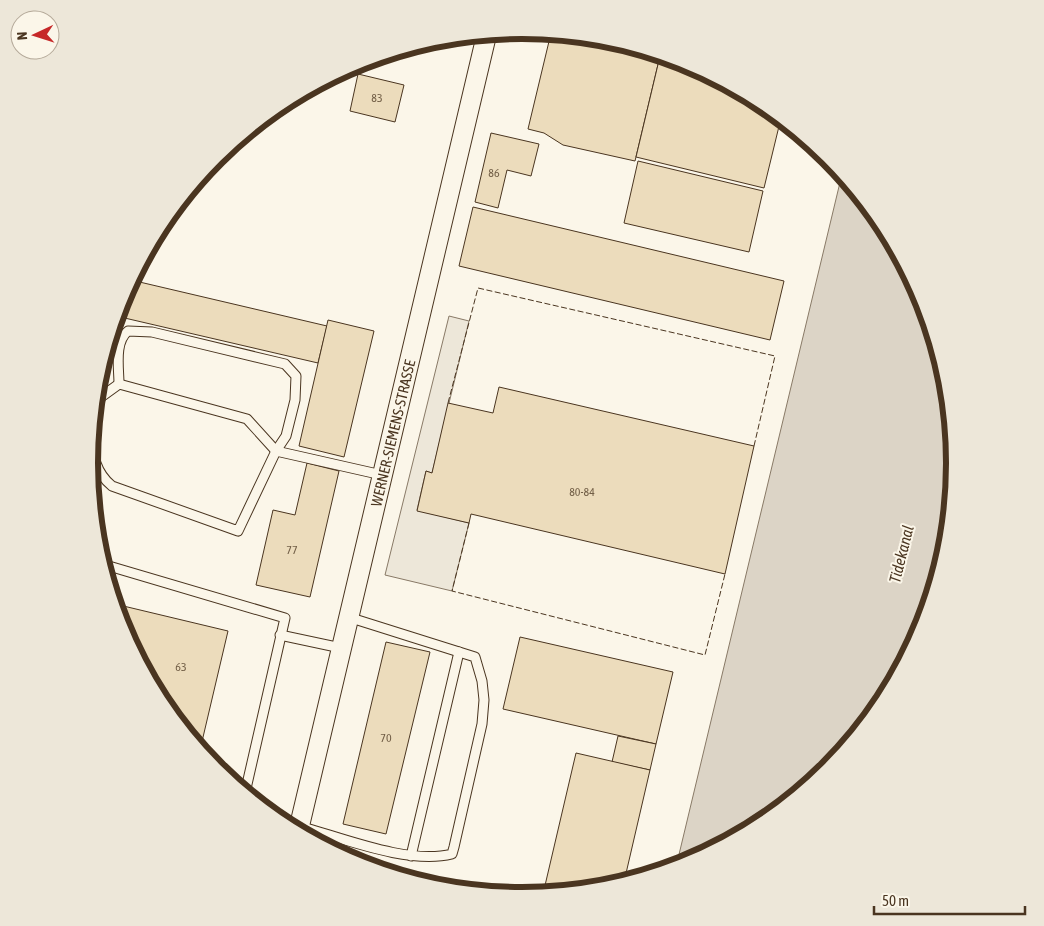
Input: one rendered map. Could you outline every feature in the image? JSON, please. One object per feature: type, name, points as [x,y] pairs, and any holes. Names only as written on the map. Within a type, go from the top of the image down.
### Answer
[{"type":"street","name":"WERNER-SIEMENS-STRASSE","points":[[299,824],[485,41]]},
{"type":"lane","points":[[98,472],[100,477],[112,486],[238,531],[276,451],[286,436],[295,400],[296,376],[285,364],[152,332],[128,331],[122,336],[119,353],[119,384]]},
{"type":"lane","points":[[119,384],[247,419],[276,451],[382,475]]},
{"type":"lane","points":[[103,395],[119,384]]},
{"type":"lane","points":[[111,567],[284,618],[247,786]]},
{"type":"lane","points":[[316,833],[411,856],[434,858],[452,854],[482,724],[484,700],[482,681],[475,657],[348,617]]},
{"type":"lane","points":[[280,636],[341,648]]},
{"type":"lane","points":[[411,856],[459,652]]},
{"type":"shaded area","points":[[449,316],[469,321],[432,473],[426,471],[417,510],[469,523],[452,591],[385,575]]},
{"type":"water","name":"Tidekanal","points":[[840,182],[875,227],[902,275],[924,327],[932,353],[943,408],[946,463],[943,518],[932,573],[914,625],[902,651],[875,699],[841,743],[802,782],[758,816],[710,843],[678,857]]},
{"type":"building","points":[[549,40],[605,47],[659,61],[635,161],[563,145],[544,133],[528,129]]},
{"type":"building","points":[[659,61],[710,83],[758,110],[779,125],[764,188],[636,157]]},
{"type":"building","points":[[358,74],[404,85],[395,122],[350,111]]},
{"type":"building","points":[[491,133],[539,144],[531,176],[507,170],[498,208],[475,202]]},
{"type":"building","points":[[638,161],[763,191],[749,252],[624,223]]},
{"type":"building","points":[[473,207],[784,281],[770,340],[459,266]]},
{"type":"building","points":[[139,282],[327,326],[318,363],[124,318]]},
{"type":"building","points":[[328,320],[374,331],[344,457],[299,446]]},
{"type":"building","points":[[499,387],[754,446],[725,574],[471,514],[469,523],[417,511],[426,471],[432,473],[448,403],[493,413]]},
{"type":"building","points":[[307,463],[339,471],[310,597],[256,585],[273,510],[295,515]]},
{"type":"building","points":[[123,606],[228,631],[202,742],[169,699],[142,651]]},
{"type":"building","points":[[520,637],[673,672],[656,744],[503,709]]},
{"type":"building","points":[[386,642],[430,652],[386,834],[343,824]]},
{"type":"building","points":[[618,736],[656,744],[650,770],[612,762]]},
{"type":"building","points":[[576,753],[650,770],[626,874],[577,884],[545,886]]},
{"type":"fence","points":[[448,403],[478,288],[775,356],[754,446]]},
{"type":"fence","points":[[469,523],[452,591],[705,655],[725,574]]}]
